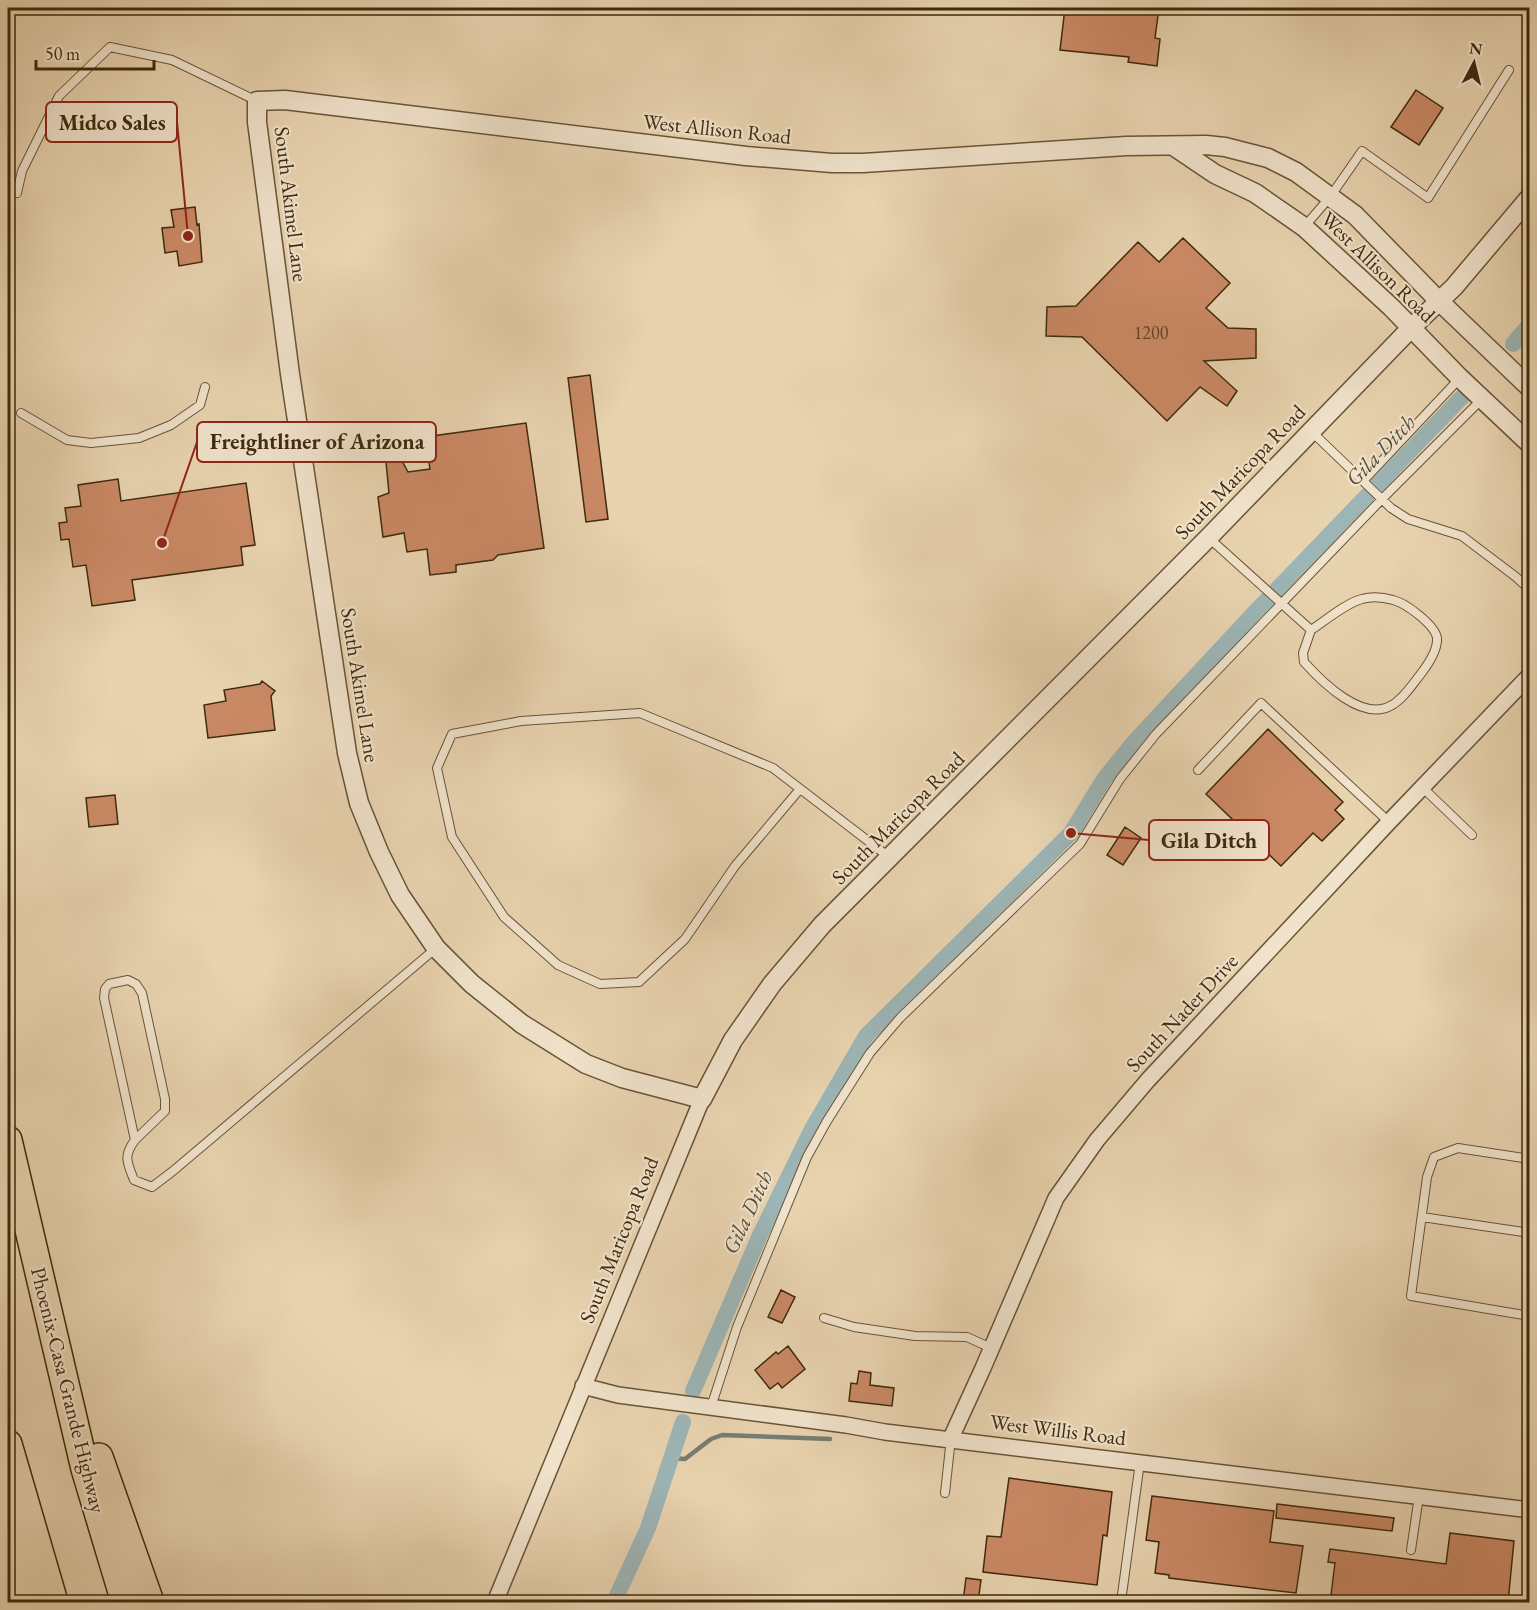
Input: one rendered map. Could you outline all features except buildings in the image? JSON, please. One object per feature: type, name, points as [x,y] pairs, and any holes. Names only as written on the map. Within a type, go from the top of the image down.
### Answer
[{"type":"highway","name":"Phoenix-Casa Grande Highway","points":[[8,1140],[85,1469],[125,1602]]},
{"type":"highway","points":[[59,1355],[101,1461],[150,1602]]},
{"type":"highway","points":[[8,1444],[54,1602]]},
{"type":"highway","points":[[8,1491],[30,1602]]},
{"type":"street","name":"West Allison Road","points":[[257,101],[285,100],[746,156],[832,163],[1126,146],[1206,145],[1225,147],[1268,158],[1296,172],[1355,215],[1439,301],[1530,388]]},
{"type":"street","name":"South Akimel Lane","points":[[257,101],[257,122],[290,374],[347,753],[359,803],[379,852],[400,895],[436,948],[472,984],[522,1024],[586,1064],[622,1078],[702,1099]]},
{"type":"street","name":"West Allison Road","points":[[1175,147],[1209,170],[1255,193],[1304,227],[1530,444]]},
{"type":"street","name":"South Maricopa Road","points":[[495,1602],[702,1099],[733,1040],[772,984],[822,925],[1209,537],[1411,328],[1454,287],[1530,196]]},
{"type":"street","name":"South Nader Drive","points":[[951,1438],[1056,1198],[1097,1140],[1149,1080],[1389,822],[1530,675]]},
{"type":"street","name":"West Willis Road","points":[[583,1386],[618,1395],[885,1432],[951,1438],[1530,1510]]},
{"type":"lane","points":[[17,193],[22,171],[59,96],[110,47],[172,60],[257,101]]},
{"type":"lane","points":[[1304,227],[1330,197],[1362,151],[1428,198],[1509,70]]},
{"type":"lane","points":[[1363,481],[1460,378]]},
{"type":"lane","points":[[21,413],[66,440],[91,443],[139,438],[171,425],[200,405],[205,387]]},
{"type":"lane","points":[[711,1407],[737,1327],[807,1157],[870,1053],[900,1018],[1080,844],[1120,779],[1156,734],[1382,499],[1482,399]]},
{"type":"lane","points":[[1311,431],[1391,508],[1408,519],[1462,536],[1530,590]]},
{"type":"lane","points":[[1209,537],[1262,588],[1311,630]]},
{"type":"lane","points":[[1374,596],[1395,600],[1418,614],[1433,629],[1437,638],[1435,650],[1412,686],[1393,705],[1379,710],[1367,710],[1349,702],[1304,662],[1302,653],[1311,630],[1360,599],[1374,596]]},
{"type":"lane","points":[[1198,770],[1261,703],[1389,822]]},
{"type":"lane","points":[[800,789],[735,866],[685,939],[639,982],[600,984],[558,965],[504,917],[452,837],[437,768],[452,734],[521,721],[640,713],[773,768],[890,858]]},
{"type":"lane","points":[[1422,787],[1472,835]]},
{"type":"lane","points":[[135,1140],[104,998],[105,989],[109,984],[128,980],[136,984],[142,993],[165,1100],[165,1111],[135,1140],[128,1150],[127,1161],[134,1180],[152,1187],[436,948]]},
{"type":"lane","points":[[1530,1159],[1458,1148],[1434,1157],[1427,1177],[1411,1296],[1530,1316]]},
{"type":"lane","points":[[1422,1217],[1530,1233]]},
{"type":"lane","points":[[824,1318],[854,1327],[915,1336],[967,1337],[992,1348]]},
{"type":"lane","points":[[945,1493],[951,1438]]},
{"type":"lane","points":[[1121,1602],[1140,1462]]},
{"type":"lane","points":[[1412,1550],[1419,1496]]},
{"type":"waterway","name":"Gila Ditch","points":[[1513,344],[1530,324]]},
{"type":"waterway","name":"Gila Ditch","points":[[693,1391],[760,1235],[812,1129],[866,1036],[1071,833],[1104,779],[1134,742],[1256,611],[1462,397]]},
{"type":"waterway","name":"Gila Ditch","points":[[614,1602],[648,1528],[683,1422]]},
{"type":"waterway","points":[[671,1458],[685,1459],[711,1439],[722,1435],[830,1439]]},
{"type":"place","name":"Midco Sales","points":[[188,236]]},
{"type":"place","name":"Freightliner of Arizona","points":[[162,543]]},
{"type":"place","name":"Gila Ditch","points":[[1071,833]]}]
